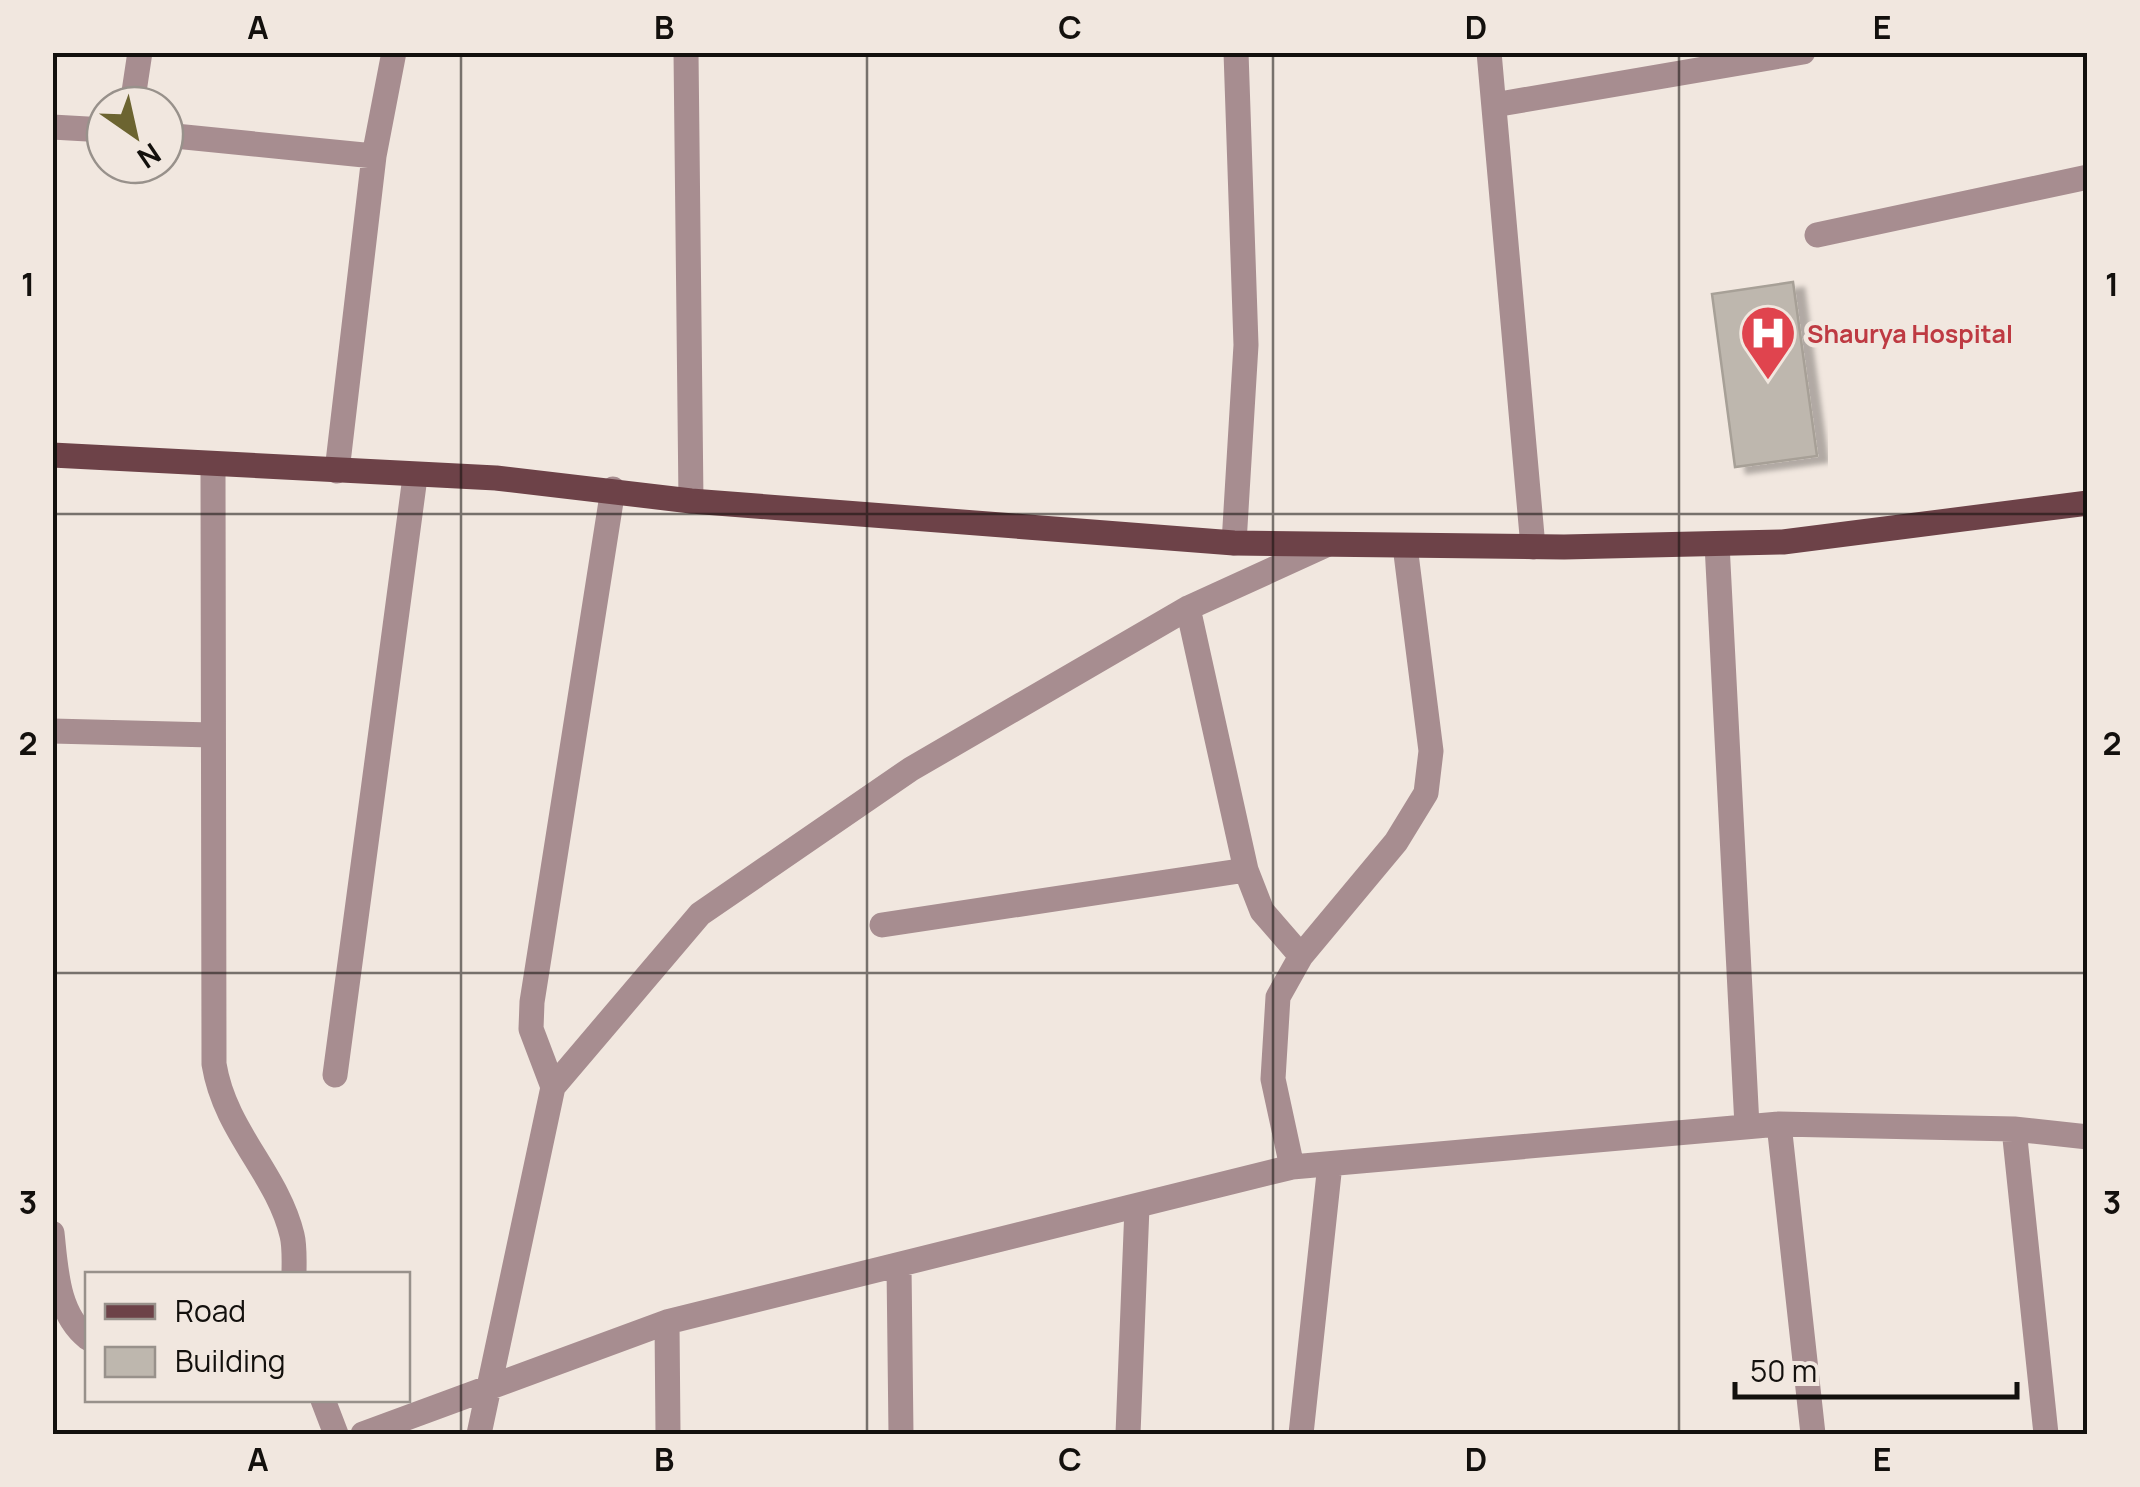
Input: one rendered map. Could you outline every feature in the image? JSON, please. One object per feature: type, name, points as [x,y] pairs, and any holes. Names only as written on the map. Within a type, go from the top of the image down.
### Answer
[{"type":"main road","points":[[52,455],[214,467],[496,478],[691,501],[1234,543],[1324,546],[1784,542],[2088,503]]},
{"type":"street","points":[[135,85],[140,52]]},
{"type":"street","points":[[337,471],[374,156],[394,52]]},
{"type":"street","points":[[686,52],[691,501]]},
{"type":"street","points":[[1234,543],[1246,345],[1236,52]]},
{"type":"street","points":[[1489,52],[1533,547]]},
{"type":"street","points":[[1494,105],[1802,52]]},
{"type":"street","points":[[52,127],[85,129]]},
{"type":"street","points":[[185,137],[374,156]]},
{"type":"street","points":[[1817,235],[2088,177]]},
{"type":"street","points":[[214,467],[214,1064],[230,1121],[286,1214],[294,1239],[290,1272]]},
{"type":"street","points":[[334,1075],[415,477]]},
{"type":"street","points":[[553,1087],[531,1029],[532,1002],[613,490]]},
{"type":"street","points":[[1718,544],[1748,1126]]},
{"type":"street","points":[[478,1434],[553,1087],[700,914],[911,769],[1188,608],[1324,546]]},
{"type":"street","points":[[1292,1167],[1272,1079],[1278,996],[1301,956],[1396,842],[1426,792],[1432,751],[1404,546]]},
{"type":"street","points":[[1188,608],[1246,870],[1262,911],[1301,956]]},
{"type":"street","points":[[52,731],[212,735]]},
{"type":"street","points":[[882,926],[1246,870]]},
{"type":"street","points":[[1779,1124],[1813,1434]]},
{"type":"street","points":[[364,1434],[667,1322],[1292,1167],[1779,1124],[2014,1129],[2088,1137]]},
{"type":"street","points":[[2014,1129],[2046,1434]]},
{"type":"street","points":[[1302,1434],[1330,1164]]},
{"type":"street","points":[[1128,1434],[1137,1207]]},
{"type":"street","points":[[52,1233],[58,1302],[85,1336]]},
{"type":"street","points":[[898,1266],[902,1434]]},
{"type":"street","points":[[667,1322],[668,1434]]},
{"type":"street","points":[[324,1402],[336,1434]]},
{"type":"building","points":[[1793,282],[1817,456],[1735,467],[1712,294]]},
{"type":"place","name":"Shaurya Hospital","points":[[1768,382]]}]
